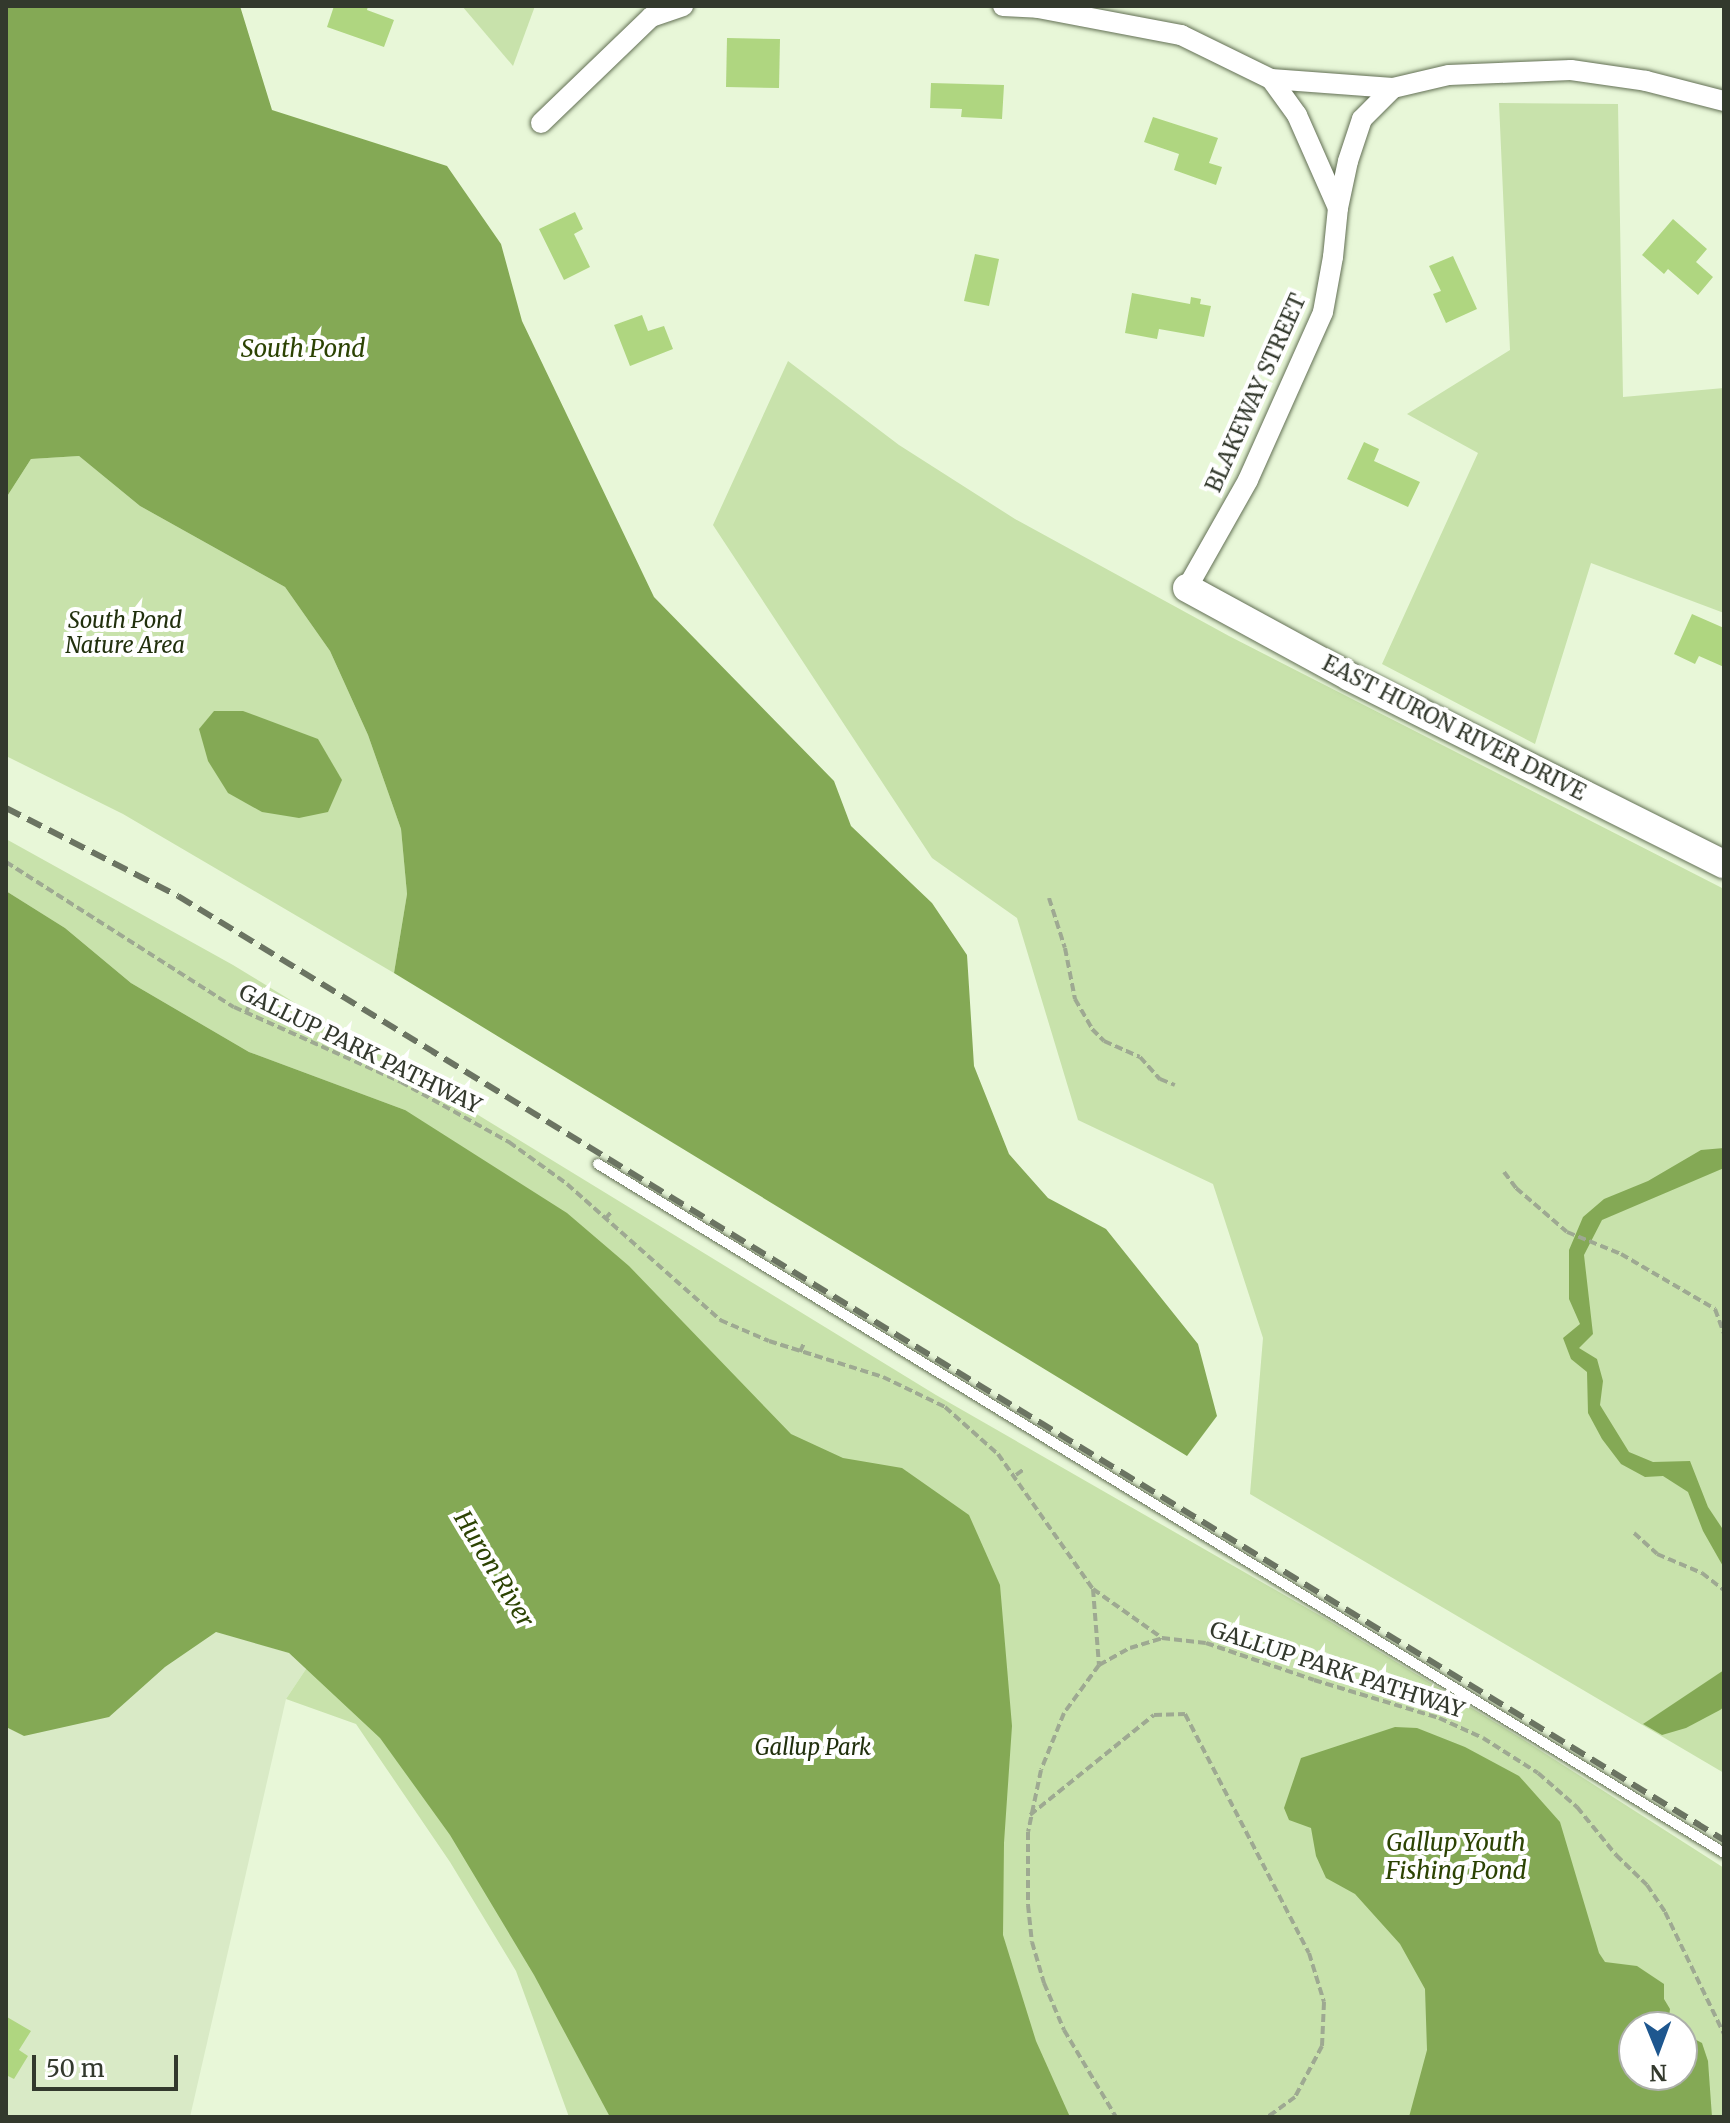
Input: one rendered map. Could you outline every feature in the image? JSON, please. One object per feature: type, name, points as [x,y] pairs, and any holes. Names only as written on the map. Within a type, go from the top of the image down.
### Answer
[{"type":"main road","name":"EAST HURON RIVER DRIVE","points":[[1187,588],[1350,677],[1724,864]]},
{"type":"street","points":[[541,123],[651,17],[683,6]]},
{"type":"street","points":[[1003,6],[1038,8],[1181,35],[1271,79],[1393,88],[1449,75],[1571,70],[1646,81],[1724,101]]},
{"type":"street","points":[[1271,79],[1297,115],[1338,208]]},
{"type":"street","name":"BLAKEWAY STREET","points":[[1187,588],[1248,480],[1323,312],[1348,161],[1362,119],[1393,88]]},
{"type":"lane","points":[[598,1164],[1724,1853]]},
{"type":"path","name":"GALLUP PARK PATHWAY","points":[[6,862],[246,1013],[446,1105],[539,1162],[720,1320],[800,1352],[921,1392],[976,1431],[1016,1475],[1093,1589],[1162,1638],[1206,1643],[1439,1718],[1483,1738],[1538,1773],[1577,1807],[1656,1897],[1724,2034]]},
{"type":"path","points":[[1049,898],[1065,948],[1075,999],[1092,1029],[1104,1041],[1140,1057],[1160,1079],[1175,1085]]},
{"type":"path","points":[[246,1013],[250,1003]]},
{"type":"path","points":[[1504,1172],[1516,1188],[1567,1232],[1621,1254],[1715,1309],[1724,1334]]},
{"type":"path","points":[[605,1219],[612,1211]]},
{"type":"path","points":[[800,1352],[804,1343]]},
{"type":"path","points":[[1016,1475],[1023,1470]]},
{"type":"path","points":[[1634,1533],[1657,1554],[1702,1573],[1724,1590]]},
{"type":"path","name":"GALLUP PARK PATHWAY","points":[[1093,1589],[1099,1665]]},
{"type":"path","points":[[1116,2117],[1064,2030],[1044,1983],[1032,1942],[1027,1874],[1030,1815],[1041,1770],[1057,1726],[1099,1665],[1130,1648],[1162,1638]]},
{"type":"path","points":[[1030,1815],[1154,1715],[1185,1714],[1309,1953],[1324,2002],[1322,2046],[1295,2097],[1267,2117]]},
{"type":"shaded area","points":[[216,1631],[289,1653],[306,1669],[286,1699],[190,2117],[6,2117],[6,1727],[24,1736],[165,1667]]},
{"type":"green space","points":[[462,6],[535,6],[513,66]]},
{"type":"green space","points":[[1499,103],[1618,104],[1623,397],[1724,388],[1724,613],[1591,563],[1535,744],[1382,664],[1478,453],[1407,414],[1510,350]]},
{"type":"green space","points":[[788,361],[899,445],[1015,519],[1229,636],[1724,889],[1724,1773],[1250,1494],[1263,1338],[1213,1184],[1078,1120],[1017,918],[932,858],[713,525]]},
{"type":"green space","name":"South Pond Nature Area","points":[[79,456],[140,506],[285,587],[330,651],[368,735],[401,829],[407,894],[394,973],[123,814],[6,756],[6,498],[31,459]]},
{"type":"green space","name":"Gallup Park","points":[[6,839],[233,965],[936,1395],[1326,1619],[1524,1740],[1724,1868],[1724,2117],[569,2117],[516,1971],[450,1862],[356,1724],[286,1699],[306,1669],[405,1110],[249,1052],[131,983],[65,928],[6,891]]},
{"type":"water","name":"South Pond","points":[[6,6],[240,6],[272,110],[447,166],[501,244],[522,321],[654,597],[834,781],[851,826],[932,903],[967,955],[974,1066],[1009,1154],[1048,1198],[1106,1229],[1198,1344],[1217,1416],[1187,1456],[394,973],[407,894],[401,829],[368,735],[330,651],[285,587],[140,506],[79,456],[31,459],[6,498]]},
{"type":"water","points":[[214,711],[243,711],[318,739],[342,780],[328,812],[299,818],[262,812],[228,793],[208,761],[199,729]]},
{"type":"water","name":"Huron River","points":[[6,891],[65,928],[131,983],[249,1052],[405,1110],[567,1213],[629,1266],[791,1434],[843,1458],[902,1468],[969,1515],[1000,1585],[1012,1726],[1004,1843],[1003,1935],[1036,2041],[1070,2117],[610,2117],[534,1975],[450,1835],[380,1738],[289,1653],[216,1632],[165,1667],[109,1717],[24,1736],[6,1727]]},
{"type":"water","points":[[1724,1148],[1724,1168],[1602,1220],[1584,1255],[1593,1334],[1579,1348],[1597,1359],[1603,1381],[1600,1405],[1629,1452],[1653,1462],[1690,1461],[1708,1507],[1724,1531],[1724,1568],[1703,1531],[1688,1492],[1663,1476],[1645,1477],[1621,1464],[1602,1439],[1588,1413],[1587,1372],[1571,1359],[1563,1338],[1580,1324],[1569,1299],[1569,1250],[1583,1217],[1604,1199],[1648,1181],[1701,1150]]},
{"type":"water","points":[[1724,1670],[1724,1707],[1720,1710],[1686,1728],[1662,1735],[1643,1724]]},
{"type":"water","name":"Gallup Youth Fishing Pond","points":[[1395,1727],[1417,1728],[1465,1747],[1519,1776],[1560,1822],[1599,1953],[1605,1962],[1637,1966],[1664,1984],[1664,1999],[1670,2011],[1618,2011],[1618,2091],[1698,2091],[1698,2041],[1702,2043],[1708,2061],[1712,2117],[1409,2117],[1427,2050],[1425,1989],[1400,1944],[1355,1894],[1326,1878],[1316,1856],[1311,1828],[1289,1820],[1284,1808],[1301,1758]]},
{"type":"building","points":[[334,6],[368,6],[367,10],[394,20],[384,47],[327,27]]},
{"type":"building","points":[[727,38],[780,39],[779,88],[726,87]]},
{"type":"building","points":[[931,83],[1004,85],[1002,119],[961,117],[962,109],[930,108]]},
{"type":"building","points":[[1153,117],[1218,138],[1209,163],[1222,167],[1216,185],[1174,170],[1179,154],[1144,142]]},
{"type":"building","points":[[575,212],[583,229],[574,234],[590,267],[564,280],[539,229]]},
{"type":"building","points":[[1673,219],[1707,249],[1696,262],[1713,277],[1698,295],[1668,269],[1664,274],[1642,255]]},
{"type":"building","points":[[975,254],[999,259],[989,306],[964,301]]},
{"type":"building","points":[[1453,256],[1477,309],[1446,323],[1433,294],[1441,291],[1429,266]]},
{"type":"building","points":[[1132,293],[1190,304],[1191,297],[1201,299],[1200,304],[1211,306],[1204,337],[1159,329],[1157,339],[1125,333]]},
{"type":"building","points":[[642,315],[648,331],[664,326],[673,349],[630,366],[614,325]]},
{"type":"building","points":[[1364,442],[1379,449],[1374,461],[1420,482],[1408,507],[1347,479]]},
{"type":"building","points":[[1692,614],[1724,628],[1724,667],[1699,656],[1695,664],[1674,654]]},
{"type":"building","points":[[7,2017],[31,2031],[19,2050],[28,2056],[14,2079],[6,2075]]},
{"type":"railway","points":[[6,808],[178,896],[1724,1840]]}]
